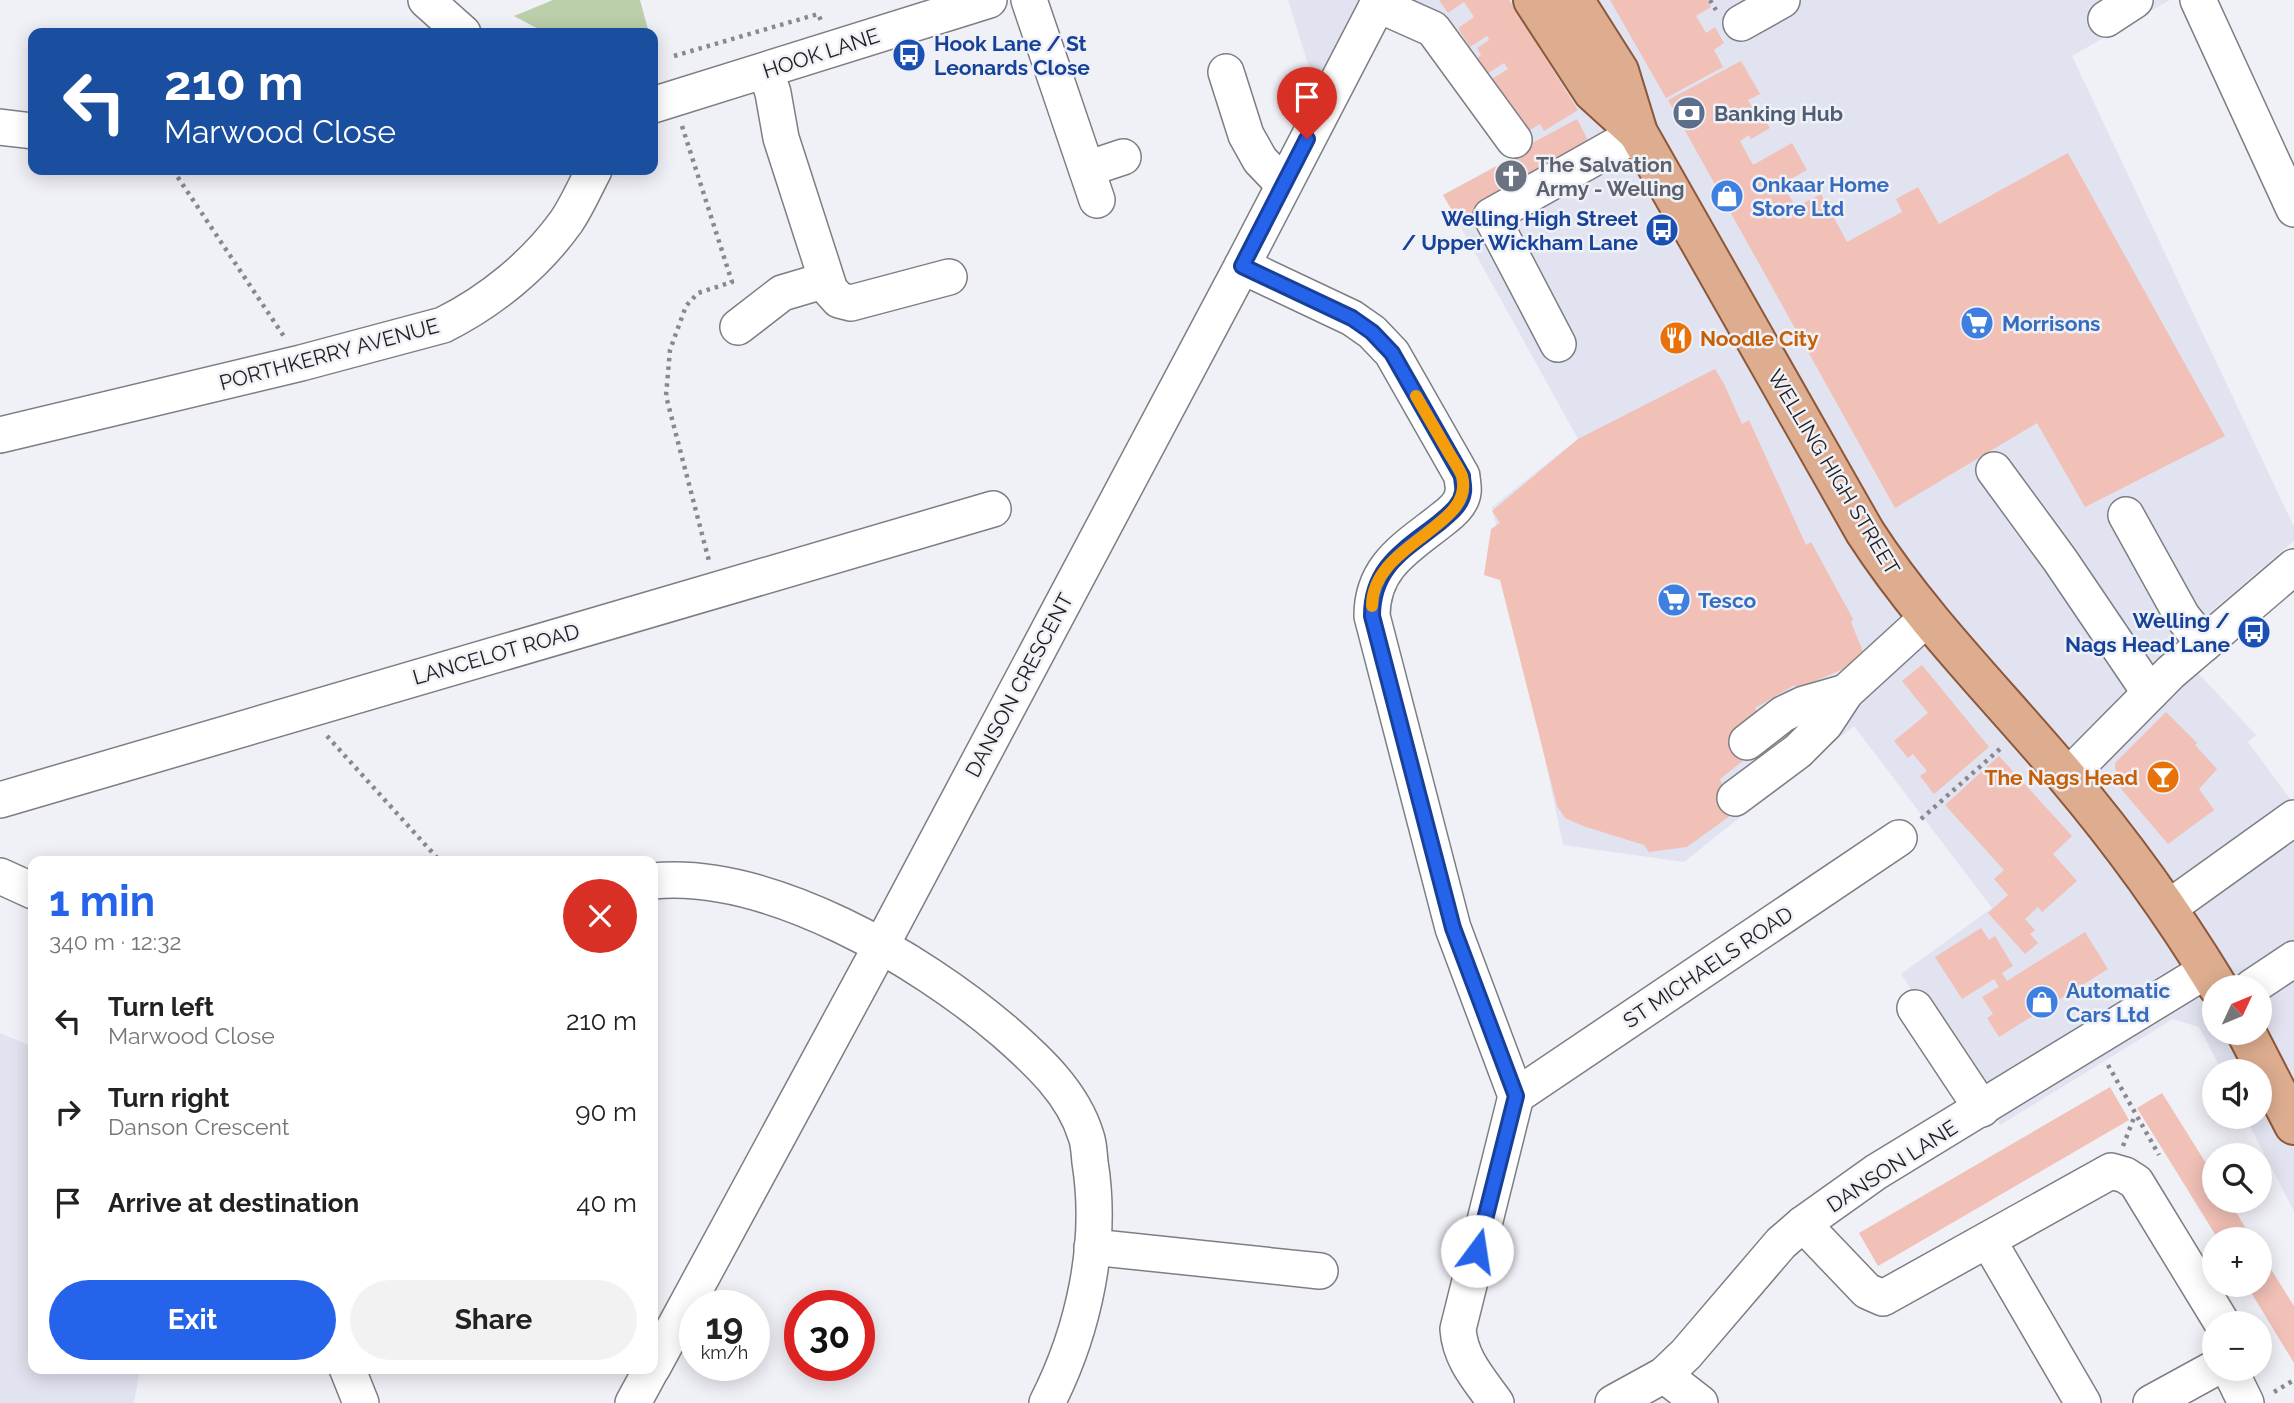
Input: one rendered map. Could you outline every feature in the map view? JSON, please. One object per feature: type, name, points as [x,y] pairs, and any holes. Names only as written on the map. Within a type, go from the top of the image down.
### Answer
[{"type":"main road","name":"WELLING HIGH STREET","points":[[1533,0],[1593,92],[1638,133]]},
{"type":"main road","name":"WELLING HIGH STREET","points":[[1574,0],[1619,71],[1638,133],[1865,532],[1927,618],[2067,777],[2167,909],[2210,975]]},
{"type":"main road","points":[[2253,1045],[2294,1125]]},
{"type":"street","points":[[426,0],[457,28]]},
{"type":"street","points":[[1029,0],[1092,184],[1124,157]]},
{"type":"street","points":[[1741,23],[1782,0]]},
{"type":"street","points":[[2106,19],[2135,0]]},
{"type":"street","points":[[2198,0],[2294,209]]},
{"type":"street","name":"HOOK LANE","points":[[666,111],[766,71],[979,1]]},
{"type":"street","points":[[1378,2],[1433,29],[1514,140]]},
{"type":"street","name":"DANSON CRESCENT","points":[[658,1357],[881,946],[1242,266],[1378,2]]},
{"type":"street","points":[[766,71],[782,138],[830,290],[839,300],[851,303],[949,277]]},
{"type":"street","points":[[1226,72],[1246,135],[1260,160],[1283,184]]},
{"type":"street","points":[[0,127],[28,130]]},
{"type":"street","points":[[1558,344],[1490,216],[1638,133]]},
{"type":"street","name":"PORTHKERRY AVENUE","points":[[0,435],[301,363],[443,325],[459,317],[519,274],[546,248],[568,219],[591,175]]},
{"type":"street","points":[[1242,266],[1352,318],[1372,332],[1392,353],[1462,476],[1463,493],[1455,510],[1390,562],[1380,576],[1372,596],[1372,616],[1453,928],[1516,1096],[1458,1329],[1459,1345],[1467,1361],[1496,1403]]},
{"type":"street","points":[[738,327],[782,293],[827,280]]},
{"type":"street","points":[[1994,470],[2060,560],[2150,693]]},
{"type":"street","name":"LANCELOT ROAD","points":[[0,800],[993,509]]},
{"type":"street","points":[[2126,515],[2182,616],[2204,644]]},
{"type":"street","points":[[2067,777],[2150,693],[2294,567]]},
{"type":"street","points":[[1735,798],[1798,751],[1825,724],[1846,692],[1927,618]]},
{"type":"street","points":[[1747,742],[1783,714],[1804,704],[1846,692]]},
{"type":"street","points":[[2167,909],[2294,818]]},
{"type":"street","name":"ST MICHAELS ROAD","points":[[1516,1096],[1899,838]]},
{"type":"street","points":[[0,876],[28,889]]},
{"type":"street","points":[[658,881],[715,883],[766,896],[827,919],[881,946],[928,972],[981,1011],[1029,1052],[1059,1085],[1073,1106],[1086,1136],[1095,1190],[1088,1286],[1076,1334],[1047,1403]]},
{"type":"street","points":[[2270,975],[2294,959]]},
{"type":"street","name":"DANSON LANE","points":[[1613,1403],[1664,1375],[1686,1354],[1781,1243],[1876,1172],[2095,1040],[2202,985]]},
{"type":"street","points":[[1915,1008],[1982,1109]]},
{"type":"street","points":[[1803,1224],[1867,1291],[1883,1298],[2111,1171],[2136,1182],[2215,1311]]},
{"type":"street","points":[[1989,1240],[2083,1403]]},
{"type":"street","points":[[1092,1247],[1320,1271]]},
{"type":"street","points":[[349,1374],[361,1403]]},
{"type":"street","name":"DANSON CRESCENT","points":[[633,1403],[649,1374]]},
{"type":"street","points":[[1664,1375],[1700,1403]]},
{"type":"street","points":[[2151,1403],[2202,1375]]},
{"type":"street","points":[[2235,1381],[2246,1403]]},
{"type":"path","points":[[674,56],[818,13],[831,50]]},
{"type":"path","points":[[666,111],[732,282],[698,293],[685,306],[670,350],[666,396],[712,572]]},
{"type":"path","points":[[176,175],[301,363]]},
{"type":"path","points":[[1899,838],[2024,727]]},
{"type":"path","points":[[323,732],[435,856]]},
{"type":"path","points":[[2095,1040],[2159,1155]]},
{"type":"shaded area","points":[[1288,0],[2170,0],[2072,56],[2294,527],[2294,541],[2172,645],[2256,735],[2248,742],[2294,804],[2294,1211],[2272,1169],[2272,1143],[2259,1143],[2251,1129],[2272,1129],[2272,1059],[2216,1059],[2208,1045],[2272,1045],[2272,975],[2202,975],[2202,1033],[2199,1027],[2173,1019],[2000,1125],[1901,974],[1992,908],[1854,726],[1684,862],[1563,845],[1492,507],[1578,439],[1443,195],[1512,157],[1423,34],[1388,22],[1347,98],[1313,80]]},
{"type":"shaded area","points":[[0,1033],[28,1045],[28,1374],[139,1374],[134,1403],[0,1403]]},
{"type":"green space","points":[[553,0],[640,0],[648,28],[537,28],[514,16]]},
{"type":"building","points":[[1439,0],[1509,0],[1578,110],[1544,131],[1540,124],[1523,134],[1490,80],[1508,69],[1504,63],[1487,74],[1477,58],[1481,55],[1477,48],[1489,40],[1487,36],[1470,47],[1458,28],[1474,17],[1464,2],[1448,13]]},
{"type":"building","points":[[1610,0],[1707,0],[1711,7],[1696,16],[1706,33],[1715,27],[1724,43],[1714,50],[1723,67],[1666,98]]},
{"type":"building","name":"Morrisons","points":[[1741,61],[1760,94],[1748,100],[1758,117],[1762,115],[1770,128],[1751,139],[1749,135],[1740,141],[1753,165],[1792,143],[1807,170],[1782,184],[1796,207],[1821,194],[1847,242],[1902,212],[1896,199],[1918,187],[1939,224],[2068,153],[2225,436],[2085,507],[2037,423],[1895,508],[1668,100]]},
{"type":"building","name":"The Salvation Army - Welling","points":[[1577,119],[1593,150],[1459,222],[1443,195]]},
{"type":"building","name":"Tesco","points":[[1715,369],[1742,424],[1749,420],[1806,545],[1811,542],[1853,619],[1851,622],[1866,659],[1797,689],[1795,685],[1755,708],[1761,722],[1732,735],[1744,760],[1720,779],[1734,813],[1687,847],[1649,852],[1644,845],[1565,818],[1557,806],[1500,580],[1484,575],[1491,529],[1500,523],[1492,511],[1578,439]]},
{"type":"building","points":[[1922,665],[1989,747],[1934,794],[1920,776],[1927,771],[1913,754],[1908,758],[1894,741],[1928,713],[1902,681]]},
{"type":"building","name":"The Nags Head","points":[[2166,712],[2197,743],[2195,745],[2217,769],[2199,789],[2214,810],[2168,844],[2117,784],[2115,763]]},
{"type":"building","points":[[1999,756],[2072,836],[2053,854],[2077,881],[2042,912],[2038,907],[2025,919],[2035,930],[2030,934],[2038,943],[2025,954],[1988,913],[2008,895],[1994,879],[2004,870],[1945,805]]},
{"type":"building","points":[[1981,928],[1989,940],[1995,936],[2013,966],[2002,973],[2007,981],[2085,932],[2108,969],[1999,1037],[1987,1018],[1993,1014],[1982,997],[1999,987],[1994,979],[1962,999],[1935,957]]},
{"type":"building","points":[[2110,1087],[2129,1120],[1878,1266],[1859,1233]]},
{"type":"building","points":[[2162,1093],[2202,1157],[2202,1213],[2237,1213],[2245,1227],[2211,1227],[2137,1108]]},
{"type":"building","points":[[2272,1271],[2294,1306],[2294,1363],[2272,1327],[2272,1311],[2262,1311],[2254,1297],[2272,1297]]},
{"type":"slow traffic","points":[[1372,606],[1372,596],[1380,576],[1390,562],[1455,510],[1463,493],[1462,476],[1416,396]]},
{"type":"place","name":"Hook Lane / St Leonards Close","points":[[909,55]]},
{"type":"place","name":"Banking Hub","points":[[1689,113]]},
{"type":"place","name":"The Salvation Army - Welling","points":[[1511,176]]},
{"type":"place","name":"Onkaar Home Store Ltd","points":[[1727,196]]},
{"type":"place","name":"Welling High Street / Upper Wickham Lane","points":[[1662,230]]},
{"type":"place","name":"Morrisons","points":[[1977,323]]},
{"type":"place","name":"Noodle City","points":[[1676,338]]},
{"type":"place","name":"Tesco","points":[[1674,600]]},
{"type":"place","name":"Welling / Nags Head Lane","points":[[2254,632]]},
{"type":"place","name":"The Nags Head","points":[[2163,777]]},
{"type":"place","name":"Automatic Cars Ltd","points":[[2042,1002]]},
{"type":"route","points":[[1307,139],[1242,266],[1352,318],[1372,332],[1392,353],[1462,476],[1463,493],[1455,510],[1390,562],[1380,576],[1372,596],[1372,616],[1453,928],[1516,1096],[1477,1251]]}]
